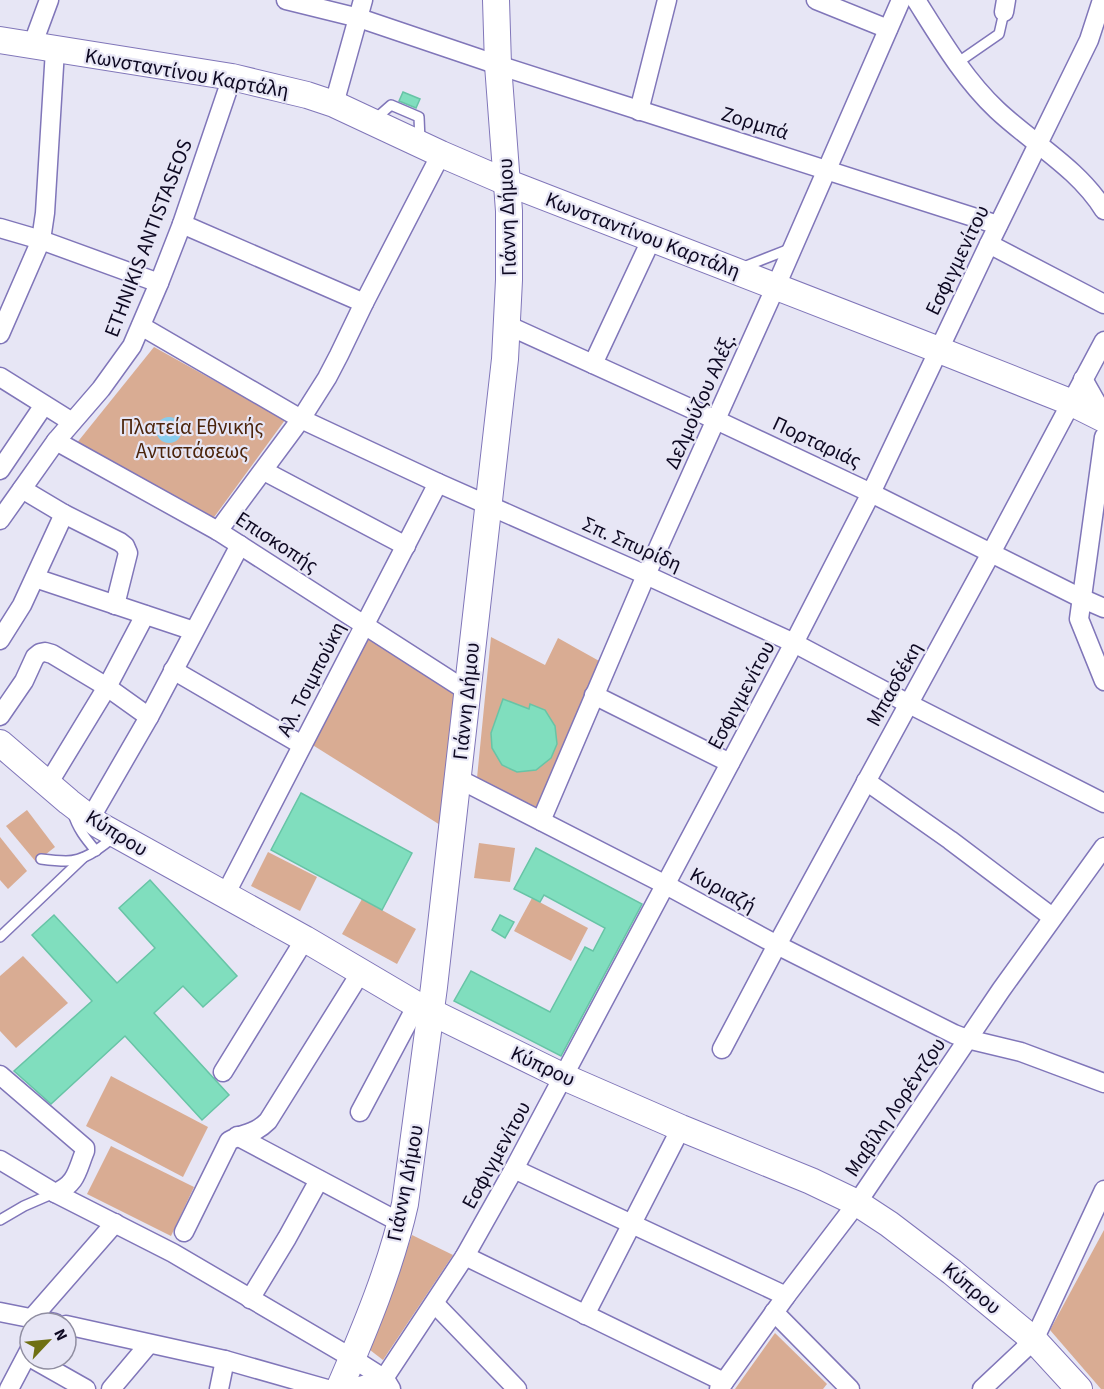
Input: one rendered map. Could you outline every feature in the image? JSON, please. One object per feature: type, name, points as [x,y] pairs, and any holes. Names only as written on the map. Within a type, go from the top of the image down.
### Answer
[{"type":"street","points":[[0,334],[40,240],[45,213],[44,48],[49,0]]},
{"type":"street","name":"Ζορμπά","points":[[286,0],[359,18],[639,111],[998,225]]},
{"type":"street","points":[[334,104],[363,0]]},
{"type":"street","name":"Γιάννη Δήμου","points":[[339,1389],[378,1291],[401,1223],[408,1186],[424,1008],[457,778],[500,405],[507,325],[510,251],[496,0]]},
{"type":"street","points":[[639,111],[667,0]]},
{"type":"street","points":[[816,0],[888,29]]},
{"type":"street","name":"Δελμούζου Αλέξ.","points":[[541,821],[646,575],[901,0]]},
{"type":"street","points":[[916,0],[957,63],[988,102],[1103,204]]},
{"type":"street","name":"Εσφιγμενίτου","points":[[384,1386],[465,1256],[514,1169],[794,643],[871,493],[1089,40],[1100,24],[1102,0]]},
{"type":"street","name":"Κωνσταντίνου Καρτάλη","points":[[0,40],[232,77],[334,104],[430,150],[506,182],[736,270],[1104,417]]},
{"type":"street","name":"ETHNIKIS ANTISTASEOS","points":[[0,520],[56,441],[101,389],[128,353],[141,327],[182,224],[232,77]]},
{"type":"street","points":[[218,531],[302,418],[335,363],[364,303],[430,150]]},
{"type":"street","points":[[182,224],[364,303]]},
{"type":"street","points":[[0,228],[159,283]]},
{"type":"street","points":[[593,364],[652,238]]},
{"type":"street","points":[[989,244],[1104,304]]},
{"type":"street","name":"Πορταριάς","points":[[507,325],[871,493],[1104,608]]},
{"type":"street","name":"Σπ. Σπυρίδη","points":[[141,327],[302,418],[438,483],[794,643],[1104,803]]},
{"type":"street","name":"Μπασδέκη","points":[[722,1049],[1104,341]]},
{"type":"street","points":[[0,377],[72,422]]},
{"type":"street","points":[[1083,379],[1104,417]]},
{"type":"street","points":[[0,470],[44,405]]},
{"type":"street","points":[[1104,437],[1079,619],[1104,681]]},
{"type":"street","name":"Επισκοπής","points":[[56,441],[218,531],[467,691]]},
{"type":"street","points":[[264,471],[406,546]]},
{"type":"street","name":"Αλ. Τσιμπούκη","points":[[225,895],[438,483]]},
{"type":"street","points":[[22,489],[125,546],[128,553],[115,605]]},
{"type":"street","points":[[0,640],[22,605],[64,514]]},
{"type":"street","points":[[90,819],[149,717],[240,545]]},
{"type":"street","points":[[35,578],[194,631]]},
{"type":"street","points":[[48,784],[107,687],[145,615]]},
{"type":"street","points":[[0,716],[24,681],[35,657],[45,652],[107,687],[149,717]]},
{"type":"street","points":[[173,670],[302,745]]},
{"type":"street","points":[[594,695],[730,763]]},
{"type":"street","name":"Κύπρου","points":[[0,743],[90,819],[106,843],[225,895],[424,1008],[564,1077],[811,1181],[857,1203],[928,1253],[1034,1340],[1079,1389]]},
{"type":"street","name":"Κυριαζή","points":[[457,778],[666,885],[777,945],[967,1040],[1021,1052],[1104,1083]]},
{"type":"street","points":[[866,781],[950,840],[1052,917]]},
{"type":"street","name":"Μαβίλη Λορέντζου","points":[[721,1385],[857,1203],[1052,917],[1104,847]]},
{"type":"street","points":[[223,1072],[305,939]]},
{"type":"street","points":[[184,1232],[229,1141],[237,1136],[257,1131],[272,1116],[361,972]]},
{"type":"street","points":[[360,1112],[424,1008]]},
{"type":"street","points":[[0,1075],[85,1148],[73,1182],[55,1193]]},
{"type":"street","points":[[585,1315],[681,1128]]},
{"type":"street","points":[[237,1136],[401,1223]]},
{"type":"street","points":[[0,1160],[55,1193],[173,1253],[352,1358],[384,1386]]},
{"type":"street","points":[[514,1169],[786,1296]]},
{"type":"street","points":[[250,1299],[319,1180]]},
{"type":"street","points":[[982,1389],[1034,1340],[1104,1190]]},
{"type":"street","points":[[51,1311],[115,1223]]},
{"type":"street","points":[[465,1256],[721,1385]]},
{"type":"street","points":[[435,1304],[517,1389]]},
{"type":"street","points":[[0,1312],[18,1316]]},
{"type":"street","points":[[774,1312],[844,1387]]},
{"type":"street","points":[[78,1328],[225,1360],[327,1389]]},
{"type":"street","points":[[111,1389],[149,1344]]},
{"type":"street","points":[[219,1389],[225,1360]]},
{"type":"street","points":[[9,1389],[20,1371]]},
{"type":"street","points":[[56,1371],[86,1389]]},
{"type":"street","points":[[350,1389],[384,1386]]},
{"type":"lane","points":[[957,63],[999,34],[1005,6]]},
{"type":"lane","points":[[736,270],[793,247]]},
{"type":"lane","points":[[69,802],[77,826],[85,838],[106,843]]},
{"type":"lane","points":[[0,937],[83,858],[106,843]]},
{"type":"lane","points":[[41,859],[68,862],[83,858]]},
{"type":"lane","points":[[0,1220],[24,1206],[55,1193]]},
{"type":"green space","name":"Πλατεία Εθνικής Αντιστάσεως","points":[[154,347],[285,420],[212,520],[76,444]]},
{"type":"green space","points":[[367,634],[459,694],[445,828],[311,744]]},
{"type":"green space","points":[[491,637],[545,665],[558,638],[601,662],[538,809],[477,778]]},
{"type":"green space","points":[[27,810],[55,847],[36,862],[6,826]]},
{"type":"green space","points":[[0,837],[27,871],[8,889],[0,880]]},
{"type":"green space","points":[[479,843],[515,848],[510,882],[474,878]]},
{"type":"green space","points":[[268,852],[317,877],[300,911],[251,886]]},
{"type":"green space","points":[[532,898],[588,928],[571,961],[514,931]]},
{"type":"green space","points":[[362,899],[416,929],[397,964],[342,934]]},
{"type":"green space","points":[[23,956],[68,1003],[16,1048],[0,1031],[0,976]]},
{"type":"green space","points":[[111,1076],[208,1127],[183,1177],[86,1126]]},
{"type":"green space","points":[[111,1146],[194,1187],[171,1236],[87,1194]]},
{"type":"green space","points":[[1104,1230],[1104,1389],[1101,1389],[1050,1330]]},
{"type":"green space","points":[[412,1235],[453,1255],[383,1360],[370,1350]]},
{"type":"green space","points":[[775,1333],[827,1384],[823,1389],[735,1389]]},
{"type":"water","points":[[169,417],[178,421],[182,430],[178,439],[169,443],[160,439],[156,430],[160,421]]},
{"type":"building","points":[[403,92],[420,99],[416,108],[399,101]]},
{"type":"building","points":[[503,699],[529,709],[530,704],[545,710],[555,726],[557,744],[551,758],[536,770],[517,772],[502,765],[492,748],[491,733]]},
{"type":"building","points":[[301,793],[412,853],[382,910],[271,850]]},
{"type":"building","points":[[536,848],[642,904],[561,1056],[454,1001],[471,971],[550,1012],[585,947],[593,951],[605,928],[544,895],[540,902],[514,889]]},
{"type":"building","points":[[150,880],[237,976],[203,1007],[183,986],[154,1013],[229,1095],[202,1120],[125,1036],[51,1104],[14,1071],[92,1001],[32,935],[54,915],[117,983],[155,948],[119,908]]},
{"type":"building","points":[[500,915],[514,922],[505,938],[492,930]]}]
